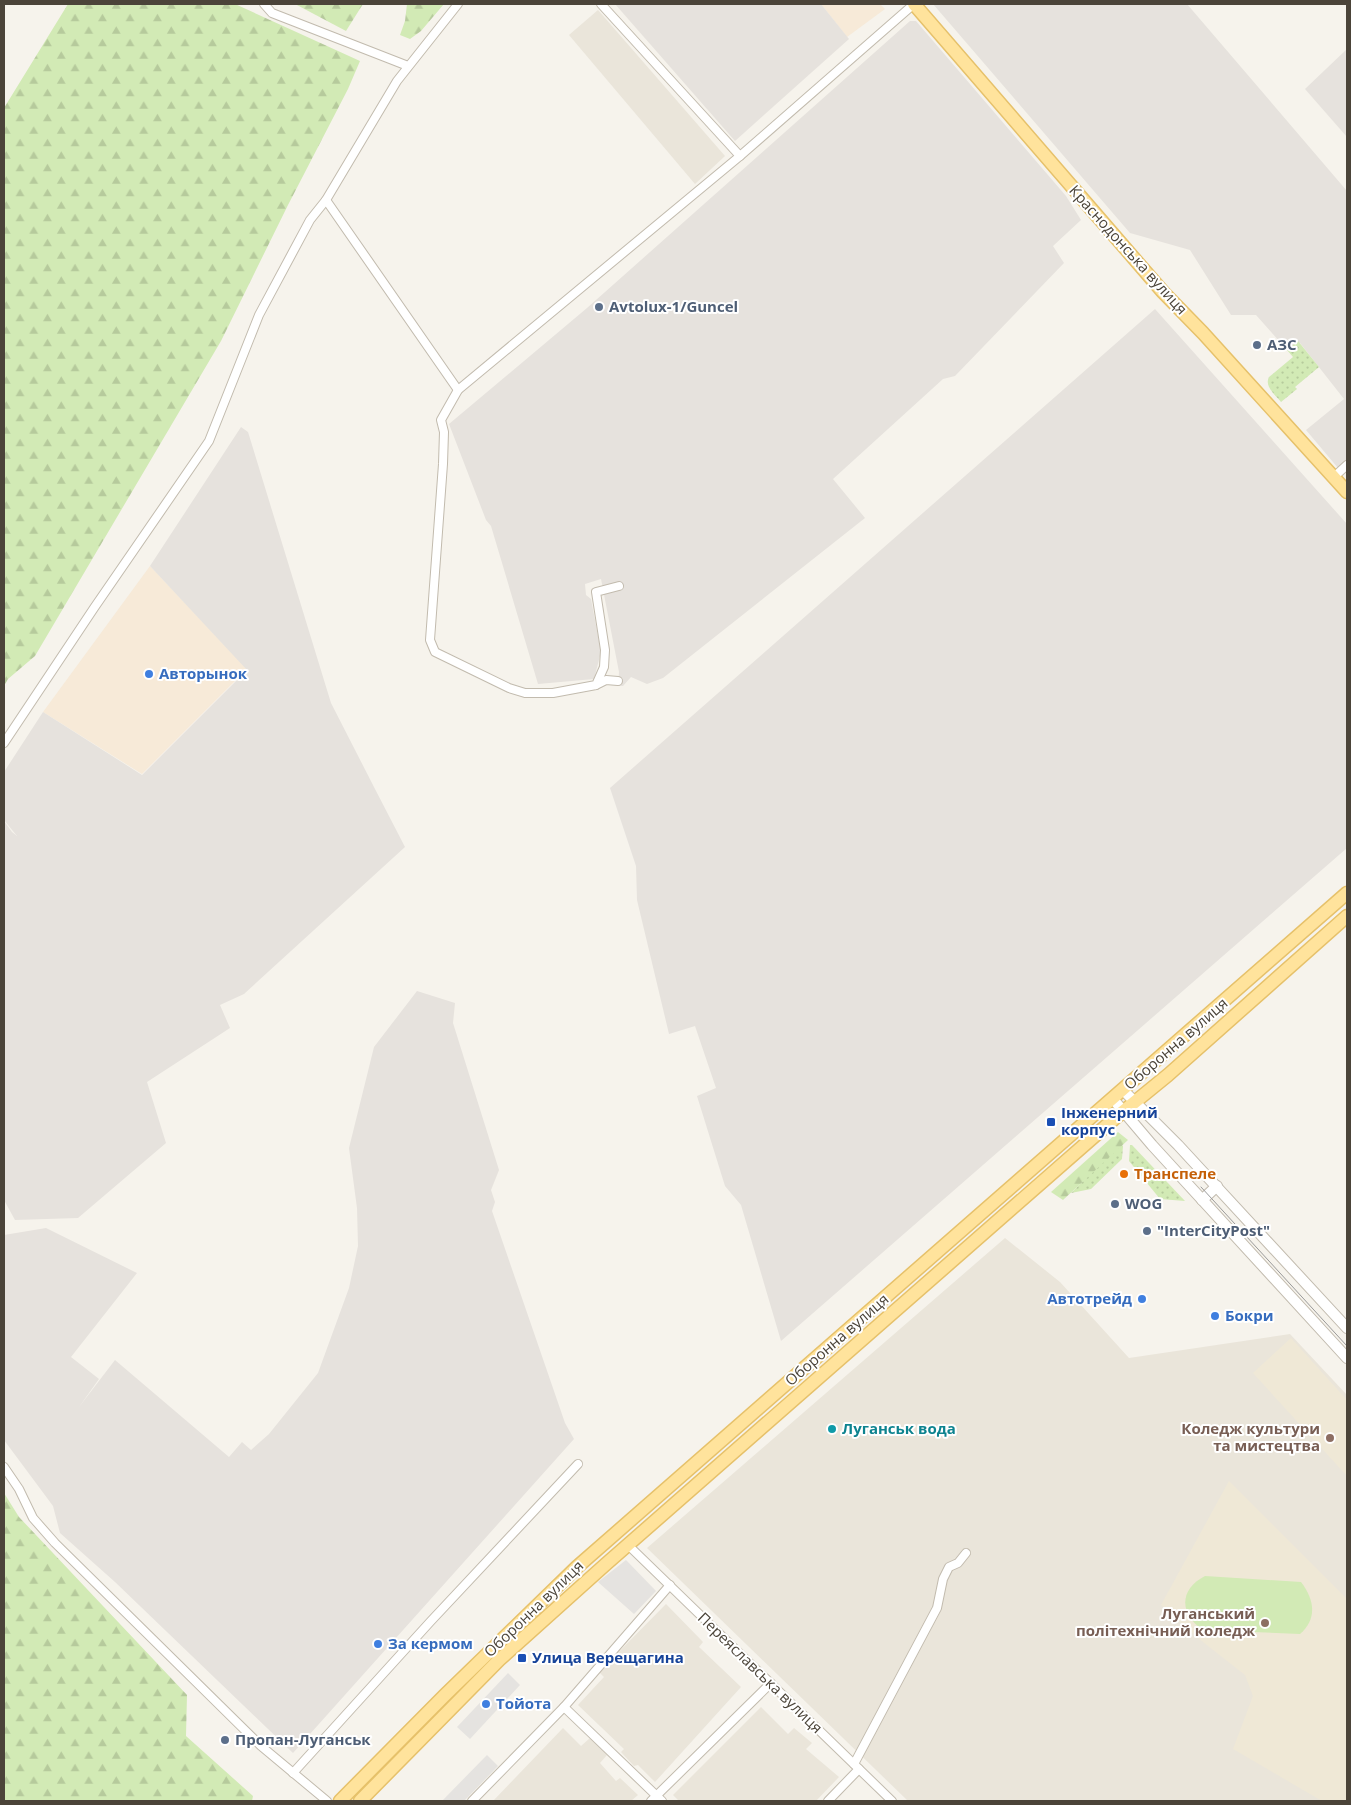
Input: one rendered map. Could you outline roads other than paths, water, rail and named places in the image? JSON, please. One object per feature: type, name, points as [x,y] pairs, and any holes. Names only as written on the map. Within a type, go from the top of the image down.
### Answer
[{"type":"main road","name":"Краснодонська вулиця","points":[[914,4],[1163,292],[1335,476],[1347,492]]},
{"type":"main road","name":"Оборонна вулиця","points":[[340,1801],[444,1694],[584,1560],[1347,893]]},
{"type":"main road","name":"Оборонна вулиця","points":[[360,1801],[499,1660],[606,1564],[1123,1111],[1175,1069],[1347,916]]},
{"type":"street","points":[[264,4],[272,13],[408,66]]},
{"type":"street","points":[[4,743],[89,615],[209,442],[259,315],[310,220],[326,200],[397,81],[458,4]]},
{"type":"street","points":[[601,4],[740,156]]},
{"type":"street","points":[[618,681],[606,680],[554,693],[526,693],[509,688],[434,652],[430,640],[444,464],[444,432],[441,420],[458,390],[740,156],[914,4]]},
{"type":"street","points":[[326,200],[458,390]]},
{"type":"street","points":[[1335,476],[1347,465]]},
{"type":"street","points":[[596,684],[604,667],[605,650],[596,592],[619,586]]},
{"type":"street","points":[[1123,1090],[1217,1186],[1347,1328]]},
{"type":"street","points":[[1113,1099],[1202,1200],[1347,1358]]},
{"type":"street","points":[[1202,1200],[1217,1186]]},
{"type":"street","points":[[293,1773],[430,1622],[578,1464]]},
{"type":"street","points":[[4,1467],[33,1518],[55,1543],[261,1746],[328,1801]]},
{"type":"street","name":"Переяславська вулиця","points":[[628,1546],[892,1801]]},
{"type":"street","points":[[828,1801],[856,1766],[937,1608],[942,1579],[949,1567],[958,1563],[966,1553]]},
{"type":"street","points":[[472,1801],[564,1707],[670,1585]]},
{"type":"street","points":[[564,1707],[657,1799],[771,1683]]},
{"type":"tram line","points":[[1201,1187],[1347,1346]]},
{"type":"place","name":"Avtolux-1/Guncel","points":[[599,307]]},
{"type":"place","name":"АЗС","points":[[1257,345]]},
{"type":"place","name":"Авторынок","points":[[149,674]]},
{"type":"place","name":"Інженерний корпус","points":[[1051,1122]]},
{"type":"place","name":"Транспеле","points":[[1124,1174]]},
{"type":"place","name":"WOG","points":[[1115,1204]]},
{"type":"place","name":"\"InterCityPost\"","points":[[1147,1231]]},
{"type":"place","name":"Автотрейд","points":[[1142,1299]]},
{"type":"place","name":"Бокри","points":[[1215,1316]]},
{"type":"place","name":"Луганськ вода","points":[[832,1429]]},
{"type":"place","name":"Коледж культури та мистецтва","points":[[1330,1438]]},
{"type":"place","name":"Луганський політехнічний коледж","points":[[1265,1623]]},
{"type":"place","name":"За кермом","points":[[378,1644]]},
{"type":"place","name":"Улица Верещагина","points":[[522,1658]]},
{"type":"place","name":"Тойота","points":[[486,1704]]},
{"type":"place","name":"Пропан-Луганськ","points":[[225,1740]]}]
